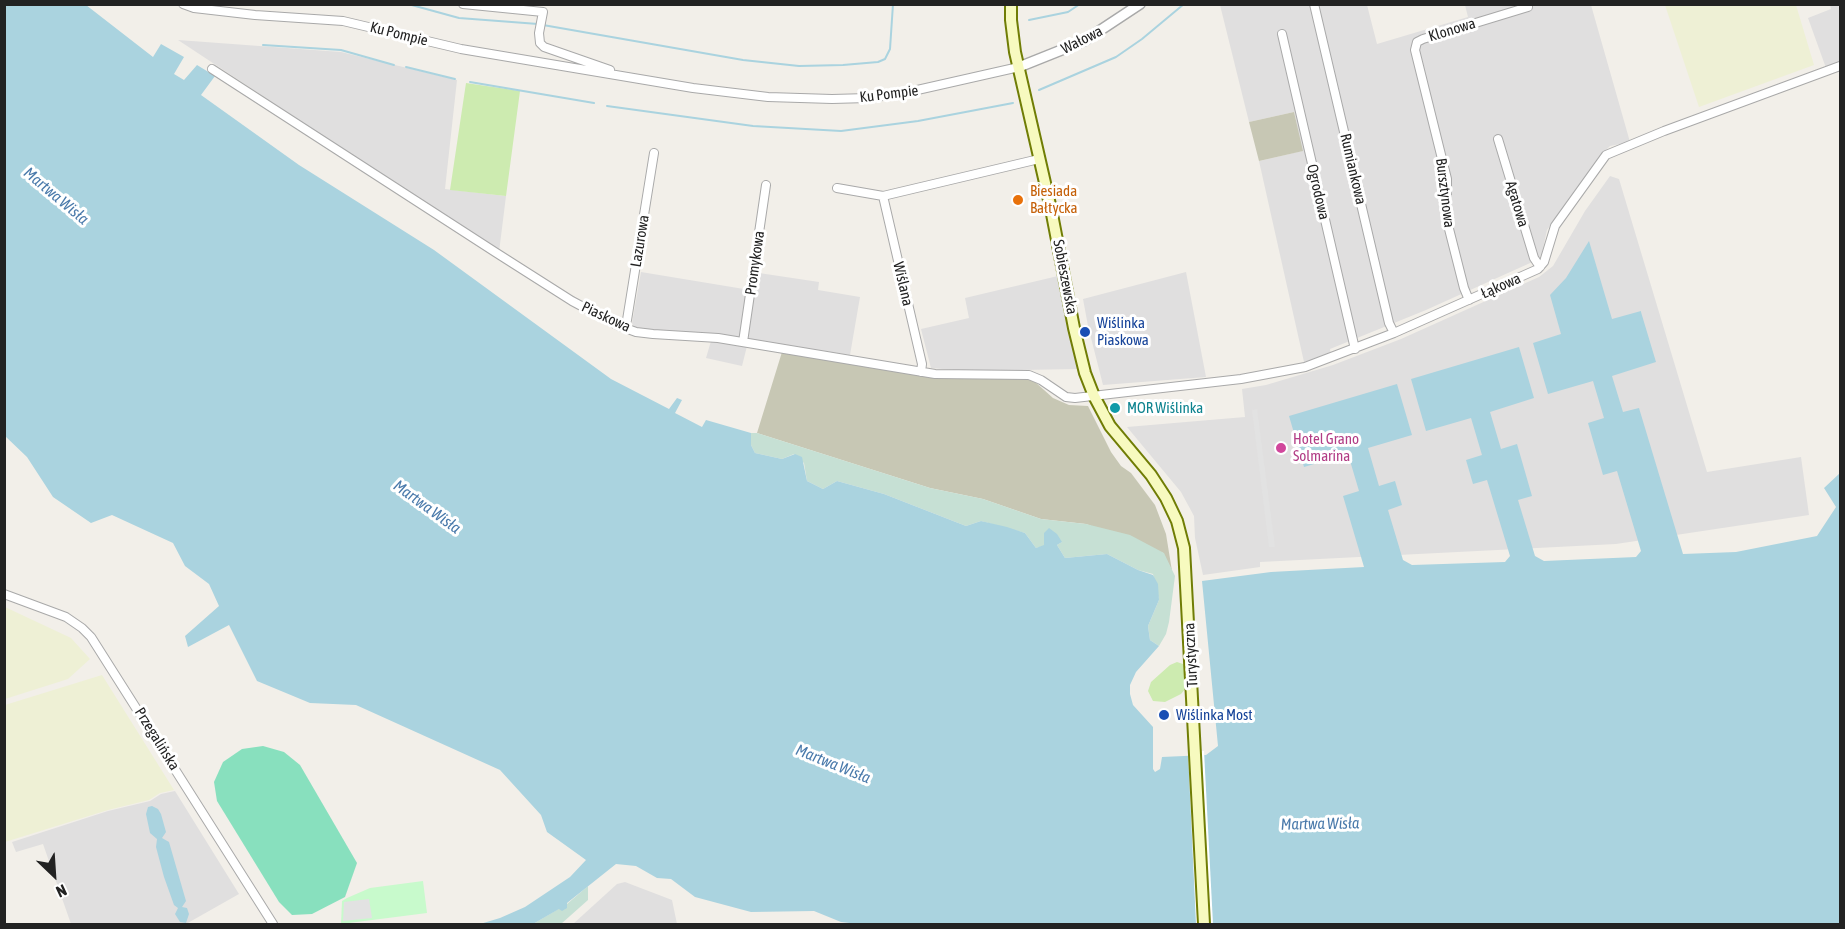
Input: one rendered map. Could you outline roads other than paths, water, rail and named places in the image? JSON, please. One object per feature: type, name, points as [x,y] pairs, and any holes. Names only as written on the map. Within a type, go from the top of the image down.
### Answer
[{"type":"main road","name":"Sobieszewska","points":[[1011,4],[1012,37],[1052,209],[1079,349],[1094,396],[1117,436],[1167,498],[1180,530],[1186,560]]},
{"type":"main road","name":"Turystyczna","points":[[1186,560],[1204,924]]},
{"type":"street","name":"Ku Pompie","points":[[183,4],[194,8],[255,15],[343,21],[461,50],[693,88],[768,97],[868,98],[904,93],[1018,67]]},
{"type":"street","name":"Ku Pompie","points":[[463,4],[543,11],[539,40],[544,47],[613,71],[614,75]]},
{"type":"street","name":"Wałowa","points":[[1018,67],[1084,41],[1140,4]]},
{"type":"street","name":"Rumiankowa","points":[[1314,4],[1389,323],[1394,333]]},
{"type":"street","name":"Klonowa","points":[[1415,50],[1417,42],[1423,39],[1528,7],[1527,4]]},
{"type":"street","name":"Ogrodowa","points":[[1281,34],[1355,349]]},
{"type":"street","name":"Bursztynowa","points":[[1415,50],[1447,178],[1447,221],[1469,300]]},
{"type":"street","points":[[1540,267],[1555,226],[1606,155],[1664,130],[1840,66]]},
{"type":"street","name":"Piaskowa","points":[[212,69],[572,301],[623,327],[665,336],[706,337],[743,342],[942,375],[1029,375],[1068,398],[1094,396]]},
{"type":"street","name":"Agatowa","points":[[1498,139],[1534,258],[1540,267]]},
{"type":"street","name":"Lazurowa","points":[[623,327],[627,320],[654,153]]},
{"type":"street","points":[[837,188],[883,196],[1039,159]]},
{"type":"street","name":"Promykowa","points":[[743,342],[766,185]]},
{"type":"street","name":"Wiślana","points":[[883,196],[922,364],[921,372]]},
{"type":"street","name":"Łąkowa","points":[[1094,396],[1262,376],[1305,367],[1394,333],[1540,267]]},
{"type":"street","name":"Przegalińska","points":[[4,594],[66,617],[91,637],[273,924]]},
{"type":"water","name":"Martwa Wisła","points":[[4,5],[86,5],[153,57],[161,44],[184,57],[174,74],[184,80],[197,65],[215,76],[201,95],[299,165],[434,250],[611,379],[669,409],[677,398],[682,400],[675,413],[702,427],[706,420],[751,433],[751,445],[755,453],[782,459],[795,454],[802,457],[807,481],[823,489],[837,481],[884,494],[966,526],[981,521],[1007,527],[1025,533],[1036,548],[1044,545],[1044,533],[1049,528],[1062,542],[1057,545],[1065,558],[1107,554],[1153,575],[1158,584],[1159,600],[1148,626],[1150,640],[1159,646],[1136,672],[1130,685],[1130,694],[1133,705],[1153,727],[1153,769],[1155,772],[1160,769],[1162,757],[1206,755],[1218,746],[1202,581],[1271,572],[1364,567],[1343,496],[1359,491],[1348,454],[1304,467],[1289,416],[1397,384],[1412,435],[1368,448],[1379,486],[1395,481],[1402,505],[1388,510],[1403,560],[1412,565],[1505,562],[1510,556],[1487,480],[1473,484],[1466,460],[1482,455],[1471,418],[1426,431],[1411,379],[1519,347],[1534,398],[1490,412],[1501,449],[1517,444],[1532,496],[1518,500],[1535,556],[1544,561],[1636,557],[1641,551],[1617,471],[1603,475],[1588,423],[1604,418],[1593,381],[1548,394],[1533,343],[1561,334],[1550,295],[1566,278],[1589,241],[1612,319],[1641,311],[1656,362],[1612,376],[1623,412],[1639,408],[1683,554],[1736,552],[1817,536],[1836,507],[1824,488],[1840,473],[1840,924],[858,924],[841,922],[814,911],[751,912],[695,897],[671,879],[657,878],[636,866],[616,864],[567,903],[567,908],[562,911],[559,909],[533,924],[480,924],[525,907],[570,877],[586,860],[547,832],[541,815],[500,770],[356,705],[310,703],[257,681],[229,625],[188,647],[185,636],[219,606],[209,584],[185,566],[173,543],[112,515],[91,523],[53,497],[27,457],[5,436]]},
{"type":"water","points":[[152,806],[161,814],[166,832],[162,838],[169,842],[186,901],[182,907],[187,908],[189,914],[186,923],[180,922],[175,914],[178,908],[174,905],[164,877],[156,847],[157,839],[150,833],[146,814],[148,807]]},
{"type":"waterway","points":[[408,4],[459,18],[538,24]]},
{"type":"waterway","points":[[543,25],[743,60],[799,66],[843,65],[878,62],[885,59],[890,49],[893,4]]},
{"type":"waterway","points":[[1029,20],[1068,12],[1080,4]]},
{"type":"waterway","points":[[1039,90],[1116,57],[1184,4]]},
{"type":"waterway","points":[[263,45],[341,50],[394,65]]},
{"type":"waterway","points":[[406,67],[455,79]]},
{"type":"waterway","points":[[470,82],[594,103]]},
{"type":"waterway","points":[[607,106],[753,126],[841,131],[918,121],[1013,103]]},
{"type":"place","name":"Biesiada Bałtycka","points":[[1018,200]]},
{"type":"place","name":"Wiślinka Piaskowa","points":[[1085,332]]},
{"type":"place","name":"MOR Wiślinka","points":[[1115,408]]},
{"type":"place","name":"Hotel Grano Solmarina","points":[[1281,448]]},
{"type":"place","name":"Wiślinka Most","points":[[1164,715]]}]
